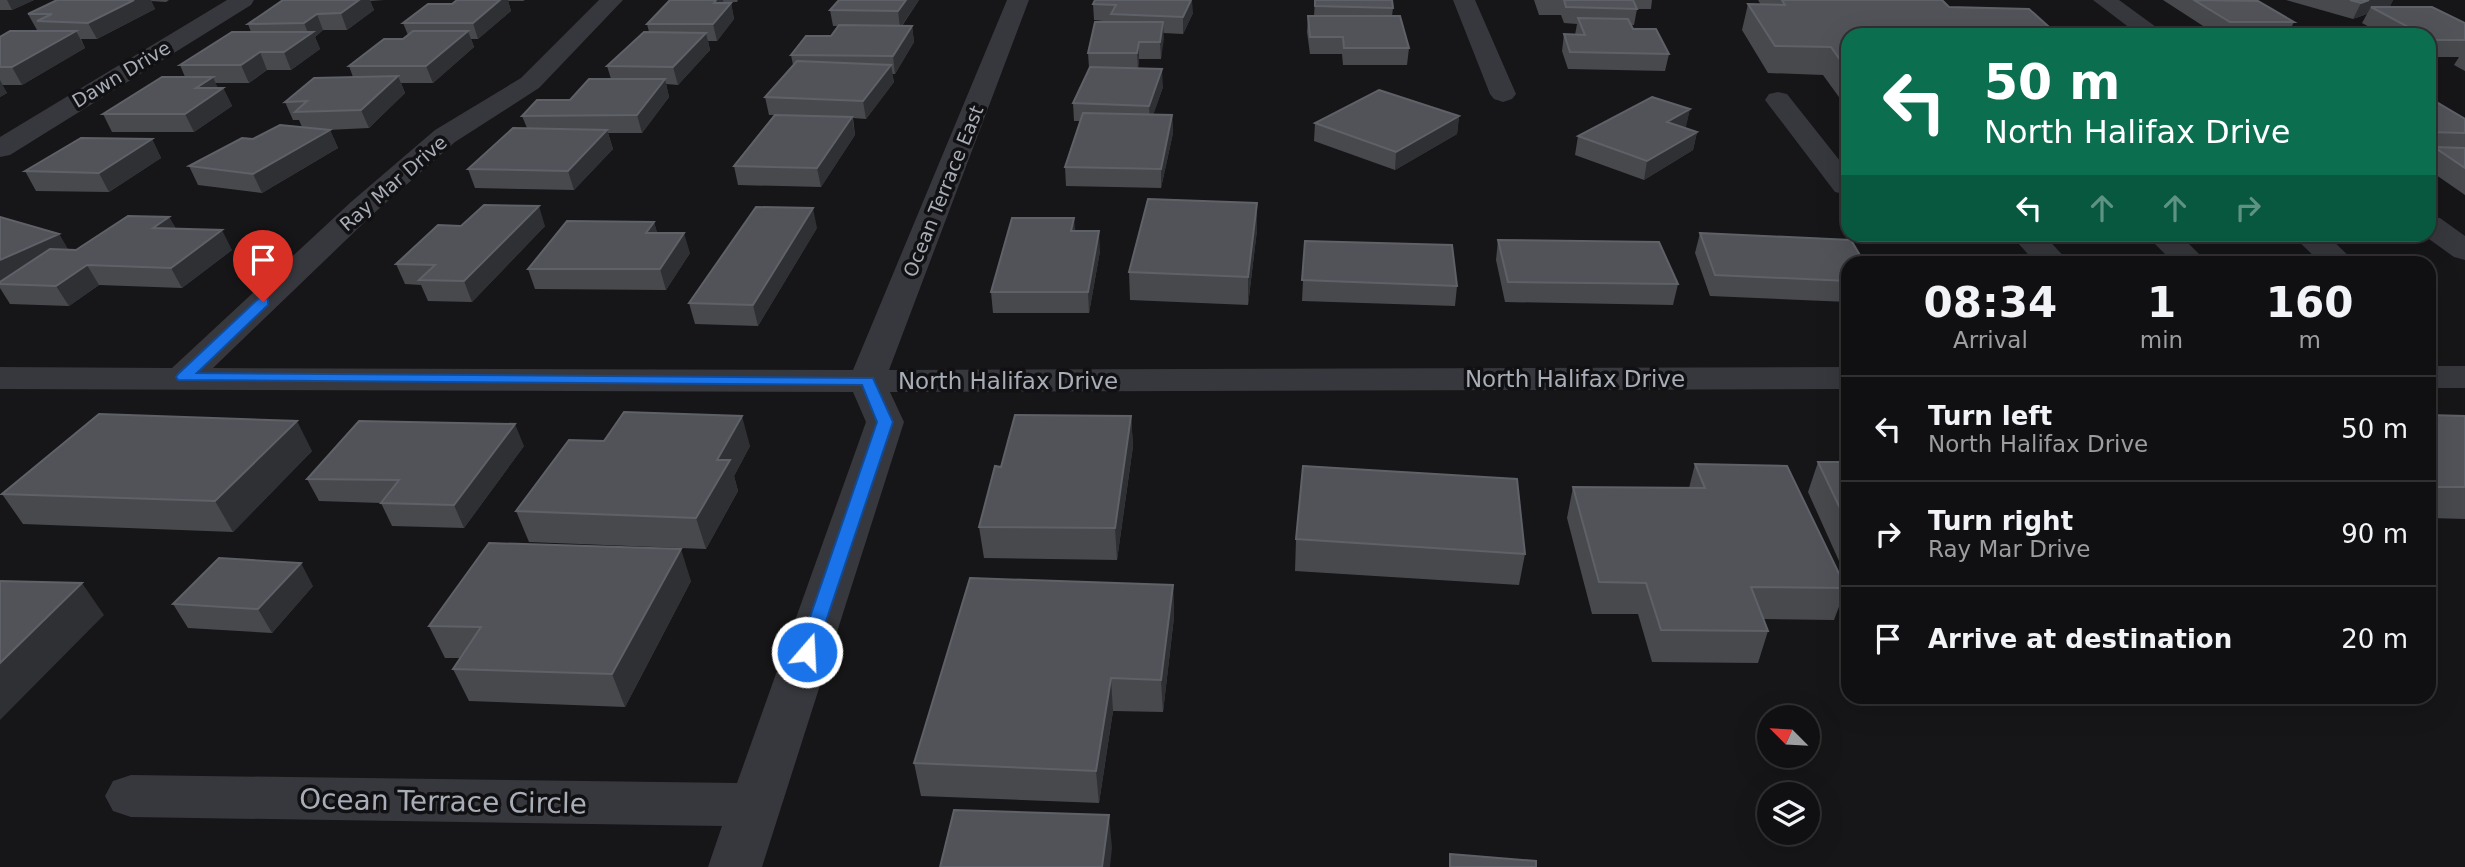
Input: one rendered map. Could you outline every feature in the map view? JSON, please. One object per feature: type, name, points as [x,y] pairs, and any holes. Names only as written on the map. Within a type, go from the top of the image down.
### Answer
[{"type":"street","name":"Dawn Drive","points":[[0,149],[243,0]]},
{"type":"street","name":"Ray Mar Drive","points":[[183,377],[372,199],[444,136],[530,83],[612,0]]},
{"type":"street","name":"Ocean Terrace East","points":[[867,381],[1018,0]]},
{"type":"street","points":[[1464,0],[1503,94]]},
{"type":"street","points":[[2104,0],[2145,28]]},
{"type":"street","points":[[1778,100],[1841,181]]},
{"type":"street","points":[[2436,230],[2465,250]]},
{"type":"street","points":[[2033,242],[2047,256]]},
{"type":"street","points":[[2169,242],[2184,256]]},
{"type":"street","points":[[2315,242],[2332,256]]},
{"type":"street","points":[[2436,377],[2465,377]]},
{"type":"street","name":"North Halifax Drive","points":[[0,378],[867,381],[1841,379]]},
{"type":"street","points":[[735,867],[885,422],[867,381]]},
{"type":"street","name":"Ocean Terrace Circle","points":[[131,796],[756,805]]},
{"type":"building","points":[[57,0],[134,0],[88,23],[37,21],[52,14],[28,14]]},
{"type":"building","points":[[283,0],[359,0],[341,13],[317,14],[304,23],[248,24]]},
{"type":"building","points":[[457,0],[500,0],[473,23],[403,23],[428,4],[452,4]]},
{"type":"building","points":[[670,0],[716,0],[714,3],[731,3],[713,24],[647,24]]},
{"type":"building","points":[[839,0],[906,0],[898,11],[830,10]]},
{"type":"building","points":[[1095,0],[1191,0],[1183,17],[1111,14],[1116,5],[1093,4]]},
{"type":"building","points":[[1315,0],[1392,0],[1393,8],[1315,6]]},
{"type":"building","points":[[1564,0],[1633,0],[1637,9],[1566,7]]},
{"type":"building","points":[[1782,0],[1942,0],[1949,7],[2029,9],[2050,28],[1841,28],[1841,61],[1831,47],[1775,46],[1748,4],[1785,5]]},
{"type":"building","points":[[2194,0],[2258,1],[2294,22],[2230,22]]},
{"type":"building","points":[[2371,7],[2432,7],[2465,23],[2465,40],[2436,40],[2436,28],[2410,28]]},
{"type":"building","points":[[1308,16],[1400,16],[1409,48],[1344,48],[1343,37],[1310,37]]},
{"type":"building","points":[[1578,18],[1628,19],[1633,29],[1656,29],[1669,54],[1570,52],[1564,34],[1585,35]]},
{"type":"building","points":[[1095,22],[1163,22],[1160,42],[1139,42],[1137,53],[1088,53]]},
{"type":"building","points":[[839,25],[912,26],[893,56],[791,55],[806,36],[831,36]]},
{"type":"building","points":[[10,31],[76,31],[12,67],[0,67],[0,37]]},
{"type":"building","points":[[413,31],[468,31],[426,66],[349,66],[384,39],[403,39]]},
{"type":"building","points":[[232,32],[313,32],[284,52],[260,52],[241,65],[180,65]]},
{"type":"building","points":[[644,32],[706,33],[673,67],[607,66]]},
{"type":"building","points":[[797,61],[891,65],[863,101],[765,97]]},
{"type":"building","points":[[1090,67],[1162,69],[1149,106],[1073,103]]},
{"type":"building","points":[[398,76],[361,110],[295,112],[307,101],[285,102],[314,78]]},
{"type":"building","points":[[162,77],[213,77],[196,88],[223,88],[185,114],[103,114]]},
{"type":"building","points":[[589,79],[665,79],[637,115],[522,116],[537,100],[570,100]]},
{"type":"building","points":[[1379,90],[1459,116],[1396,152],[1315,123]]},
{"type":"building","points":[[1652,97],[1690,109],[1667,122],[1697,132],[1647,161],[1578,136]]},
{"type":"building","points":[[2436,102],[2465,119],[2465,133],[2436,132]]},
{"type":"building","points":[[1083,113],[1172,115],[1161,169],[1065,167]]},
{"type":"building","points":[[775,115],[852,117],[817,168],[734,166]]},
{"type":"building","points":[[280,125],[330,130],[253,174],[189,166],[242,138],[253,139]]},
{"type":"building","points":[[513,128],[607,130],[568,171],[468,169]]},
{"type":"building","points":[[81,138],[152,139],[99,173],[25,171]]},
{"type":"building","points":[[2436,147],[2465,148],[2465,168],[2436,148]]},
{"type":"building","points":[[1148,199],[1257,203],[1248,277],[1129,272]]},
{"type":"building","points":[[484,205],[539,206],[464,281],[419,280],[435,265],[396,264],[438,225],[461,226]]},
{"type":"building","points":[[756,207],[813,208],[753,305],[689,303]]},
{"type":"building","points":[[128,216],[169,217],[153,228],[222,230],[171,268],[87,265],[56,286],[0,284],[50,249],[76,250]]},
{"type":"building","points":[[0,217],[59,234],[0,260]]},
{"type":"building","points":[[1012,218],[1074,218],[1071,231],[1099,231],[1088,292],[991,292]]},
{"type":"building","points":[[567,221],[654,222],[646,233],[684,233],[660,269],[528,269]]},
{"type":"building","points":[[1700,233],[1841,240],[1841,242],[1852,242],[1860,256],[1841,256],[1841,281],[1715,275]]},
{"type":"building","points":[[1498,240],[1659,242],[1678,284],[1508,282]]},
{"type":"building","points":[[1305,241],[1452,245],[1457,286],[1302,280]]},
{"type":"building","points":[[624,412],[742,416],[717,460],[730,460],[696,518],[516,511],[569,440],[604,441]]},
{"type":"building","points":[[99,414],[297,421],[215,501],[2,494]]},
{"type":"building","points":[[1015,415],[1131,416],[1115,528],[979,527],[995,466],[1001,467]]},
{"type":"building","points":[[2436,415],[2465,416],[2465,487],[2436,487]]},
{"type":"building","points":[[359,421],[515,424],[454,505],[381,503],[399,480],[307,479]]},
{"type":"building","points":[[1818,462],[1841,462],[1841,510]]},
{"type":"building","points":[[1695,464],[1787,466],[1841,578],[1841,588],[1751,587],[1768,631],[1661,630],[1646,583],[1599,582],[1573,487],[1705,488]]},
{"type":"building","points":[[1303,466],[1517,479],[1525,554],[1296,539]]},
{"type":"building","points":[[489,543],[681,549],[612,674],[453,669],[481,627],[429,626]]},
{"type":"building","points":[[219,558],[301,563],[258,609],[173,604]]},
{"type":"building","points":[[970,578],[1173,585],[1161,680],[1111,678],[1096,771],[914,763]]},
{"type":"building","points":[[0,581],[82,583],[0,663]]},
{"type":"building","points":[[954,810],[1109,815],[1102,867],[940,867]]},
{"type":"building","points":[[1450,854],[1536,861],[1536,867],[1450,867]]},
{"type":"route","points":[[263,302],[183,377],[867,381],[885,422],[807,652]]}]
